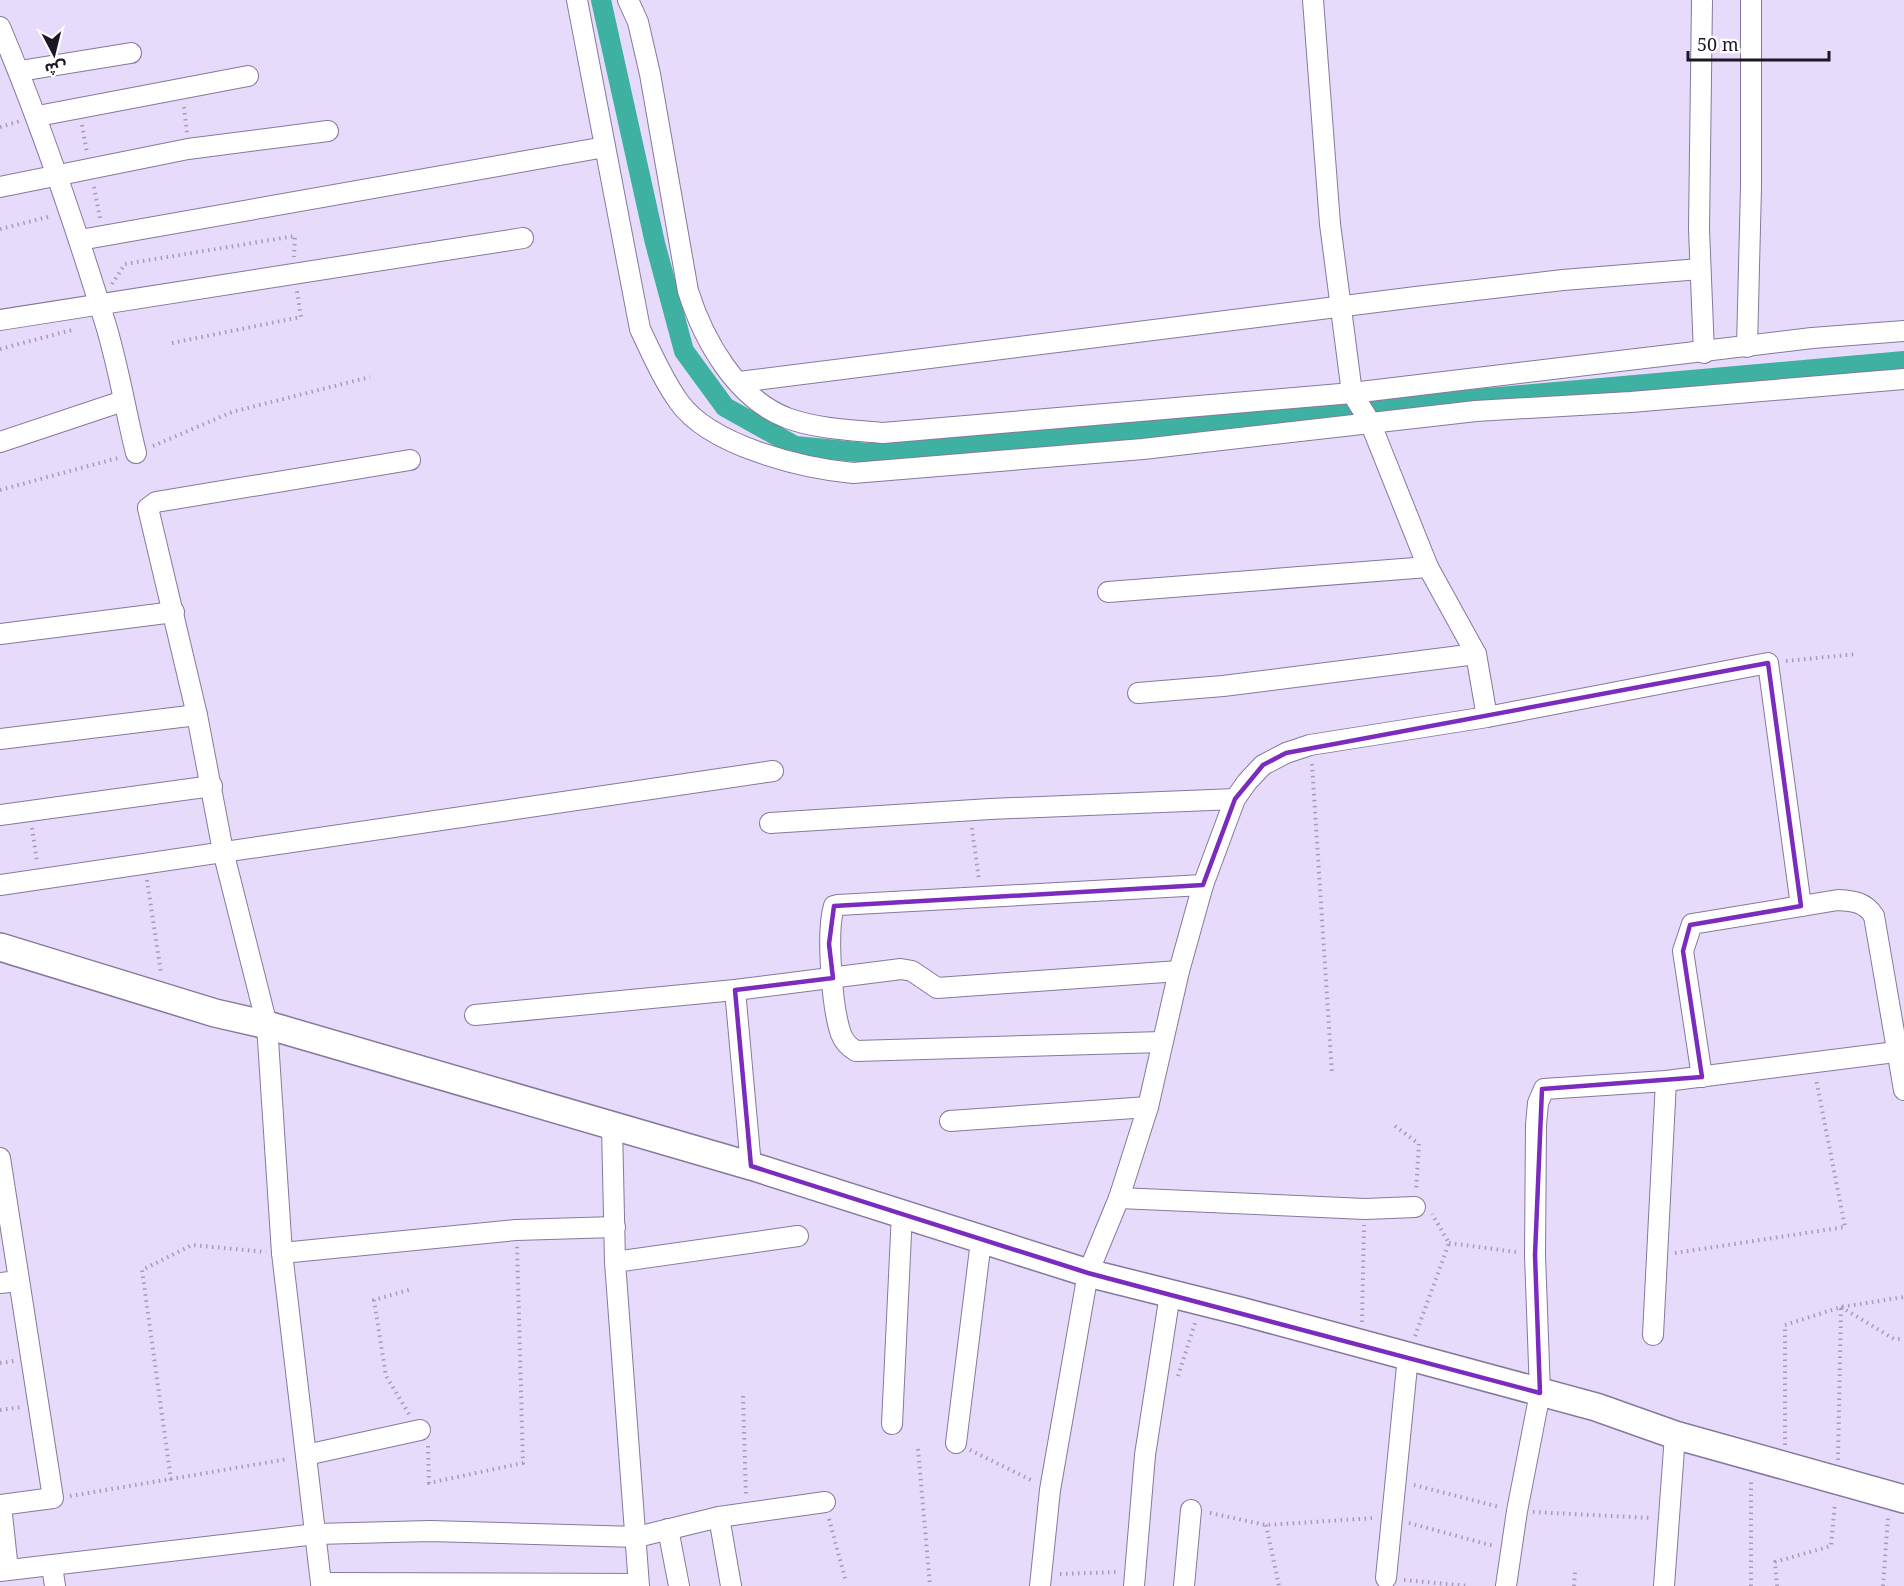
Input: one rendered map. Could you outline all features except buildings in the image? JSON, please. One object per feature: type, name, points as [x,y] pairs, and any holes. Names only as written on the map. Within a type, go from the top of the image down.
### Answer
[{"type":"street","points":[[577,0],[640,329],[659,370],[680,404],[718,436],[770,455],[824,470],[854,473],[1143,449],[1476,411],[1631,402],[1904,379]]},
{"type":"street","points":[[628,0],[638,22],[650,74],[688,291],[698,320],[709,342],[739,382],[768,409],[789,418],[840,429],[883,433],[1352,393],[1904,331]]},
{"type":"street","points":[[1313,0],[1330,224],[1352,393],[1370,422],[1428,567],[1476,654],[1487,717]]},
{"type":"street","points":[[1702,0],[1699,94],[1704,353]]},
{"type":"street","points":[[1747,347],[1751,187],[1751,0]]},
{"type":"street","points":[[0,27],[38,116],[80,240],[102,313],[136,453]]},
{"type":"street","points":[[20,71],[131,53]]},
{"type":"street","points":[[38,116],[79,106],[248,76]]},
{"type":"street","points":[[0,187],[188,149],[328,131]]},
{"type":"street","points":[[80,240],[103,234],[605,147]]},
{"type":"street","points":[[0,320],[102,313],[294,273],[523,238]]},
{"type":"street","points":[[739,382],[1563,280],[1701,269]]},
{"type":"street","points":[[0,442],[123,400]]},
{"type":"street","points":[[410,460],[150,505],[148,508],[197,715],[223,852],[267,1025],[282,1253],[322,1585],[638,1585],[637,1537],[615,1262],[612,1126]]},
{"type":"street","points":[[1108,592],[1428,567]]},
{"type":"street","points":[[0,634],[174,612]]},
{"type":"street","points":[[1138,693],[1223,686],[1476,654]]},
{"type":"street","points":[[1040,1580],[1050,1490],[1088,1273],[1119,1198],[1148,1107],[1179,971],[1203,885],[1235,799],[1263,765],[1286,753],[1310,745],[1487,717],[1768,663],[1801,906]]},
{"type":"street","points":[[0,739],[197,715]]},
{"type":"street","points":[[0,885],[39,877],[773,771]]},
{"type":"street","points":[[0,815],[29,809],[212,786]]},
{"type":"street","points":[[770,823],[970,810],[1235,799]]},
{"type":"street","points":[[1162,1042],[862,1052],[849,1047],[840,1032],[829,944],[834,906],[1203,885]]},
{"type":"street","points":[[1702,1077],[1683,951],[1688,930],[1692,924],[1838,900],[1868,906],[1874,916],[1902,1052],[1904,1090]]},
{"type":"street","points":[[0,947],[164,998],[267,1025],[751,1166],[902,1213],[981,1241],[1088,1273],[1596,1407],[1675,1435],[1897,1497]]},
{"type":"street","points":[[475,1015],[735,990],[901,969],[912,971],[930,985],[948,988],[1179,971]]},
{"type":"street","points":[[735,990],[751,1166]]},
{"type":"street","points":[[1506,1586],[1517,1511],[1540,1393],[1535,1255],[1536,1125],[1538,1102],[1544,1089],[1666,1082],[1902,1052]]},
{"type":"street","points":[[1653,1335],[1666,1082]]},
{"type":"street","points":[[950,1121],[1148,1107]]},
{"type":"street","points":[[0,1158],[9,1282],[53,1498],[1,1505],[4,1570],[316,1534],[430,1531],[637,1537],[720,1517],[825,1502]]},
{"type":"street","points":[[1119,1198],[1365,1209],[1415,1207]]},
{"type":"street","points":[[892,1424],[902,1213]]},
{"type":"street","points":[[282,1253],[516,1230],[615,1227]]},
{"type":"street","points":[[615,1262],[798,1236]]},
{"type":"street","points":[[956,1443],[981,1241]]},
{"type":"street","points":[[1135,1579],[1145,1455],[1170,1294]]},
{"type":"street","points":[[1386,1578],[1408,1356]]},
{"type":"street","points":[[306,1455],[420,1430]]},
{"type":"street","points":[[1664,1586],[1675,1435]]},
{"type":"street","points":[[1184,1586],[1191,1510]]},
{"type":"street","points":[[720,1517],[731,1586]]},
{"type":"street","points":[[668,1529],[679,1586]]},
{"type":"street","points":[[52,1566],[54,1586]]},
{"type":"path","points":[[183,88],[188,149]]},
{"type":"path","points":[[79,106],[103,234]]},
{"type":"path","points":[[0,229],[70,212]]},
{"type":"path","points":[[0,349],[102,313],[125,264],[295,236],[294,273],[301,317],[172,343]]},
{"type":"path","points":[[0,490],[136,453],[232,412],[370,377]]},
{"type":"path","points":[[1768,663],[1857,654]]},
{"type":"path","points":[[1310,745],[1332,1074]]},
{"type":"path","points":[[29,809],[39,877]]},
{"type":"path","points":[[970,810],[981,896]]},
{"type":"path","points":[[145,862],[164,998]]},
{"type":"path","points":[[1656,1256],[1845,1227],[1813,1063]]},
{"type":"path","points":[[1395,1126],[1419,1144],[1415,1207],[1434,1215],[1449,1243],[1408,1356]]},
{"type":"path","points":[[1361,1344],[1365,1209]]},
{"type":"path","points":[[412,1289],[374,1300],[386,1376],[430,1449],[429,1483],[523,1463],[516,1230]]},
{"type":"path","points":[[1449,1243],[1535,1255]]},
{"type":"path","points":[[171,1480],[142,1270],[192,1245],[282,1253]]},
{"type":"path","points":[[1785,1467],[1785,1325],[1841,1307],[1904,1297]]},
{"type":"path","points":[[1841,1307],[1894,1339],[1904,1339]]},
{"type":"path","points":[[743,1396],[747,1512]]},
{"type":"path","points":[[956,1443],[1050,1490]]},
{"type":"path","points":[[918,1449],[930,1586]]},
{"type":"path","points":[[53,1498],[171,1480],[306,1455]]},
{"type":"path","points":[[1751,1457],[1751,1586]]},
{"type":"path","points":[[1395,1480],[1517,1511],[1668,1519]]},
{"type":"path","points":[[1882,1586],[1897,1497]]},
{"type":"path","points":[[825,1502],[846,1582]]},
{"type":"path","points":[[1191,1510],[1266,1525],[1391,1518],[1512,1551]]},
{"type":"path","points":[[1266,1525],[1279,1586]]},
{"type":"path","points":[[1574,1586],[1575,1571]]},
{"type":"path","points":[[1386,1578],[1469,1586]]},
{"type":"path","points":[[1040,1580],[1135,1579]]},
{"type":"highlighted area","points":[[1768,663],[1801,906],[1690,925],[1683,951],[1702,1077],[1542,1089],[1535,1255],[1540,1393],[1088,1273],[751,1166],[735,990],[833,978],[829,944],[834,906],[1203,885],[1235,799],[1263,765],[1286,753]]},
{"type":"waterway","points":[[601,0],[655,243],[684,351],[725,407],[795,446],[868,453],[1904,361]]}]
